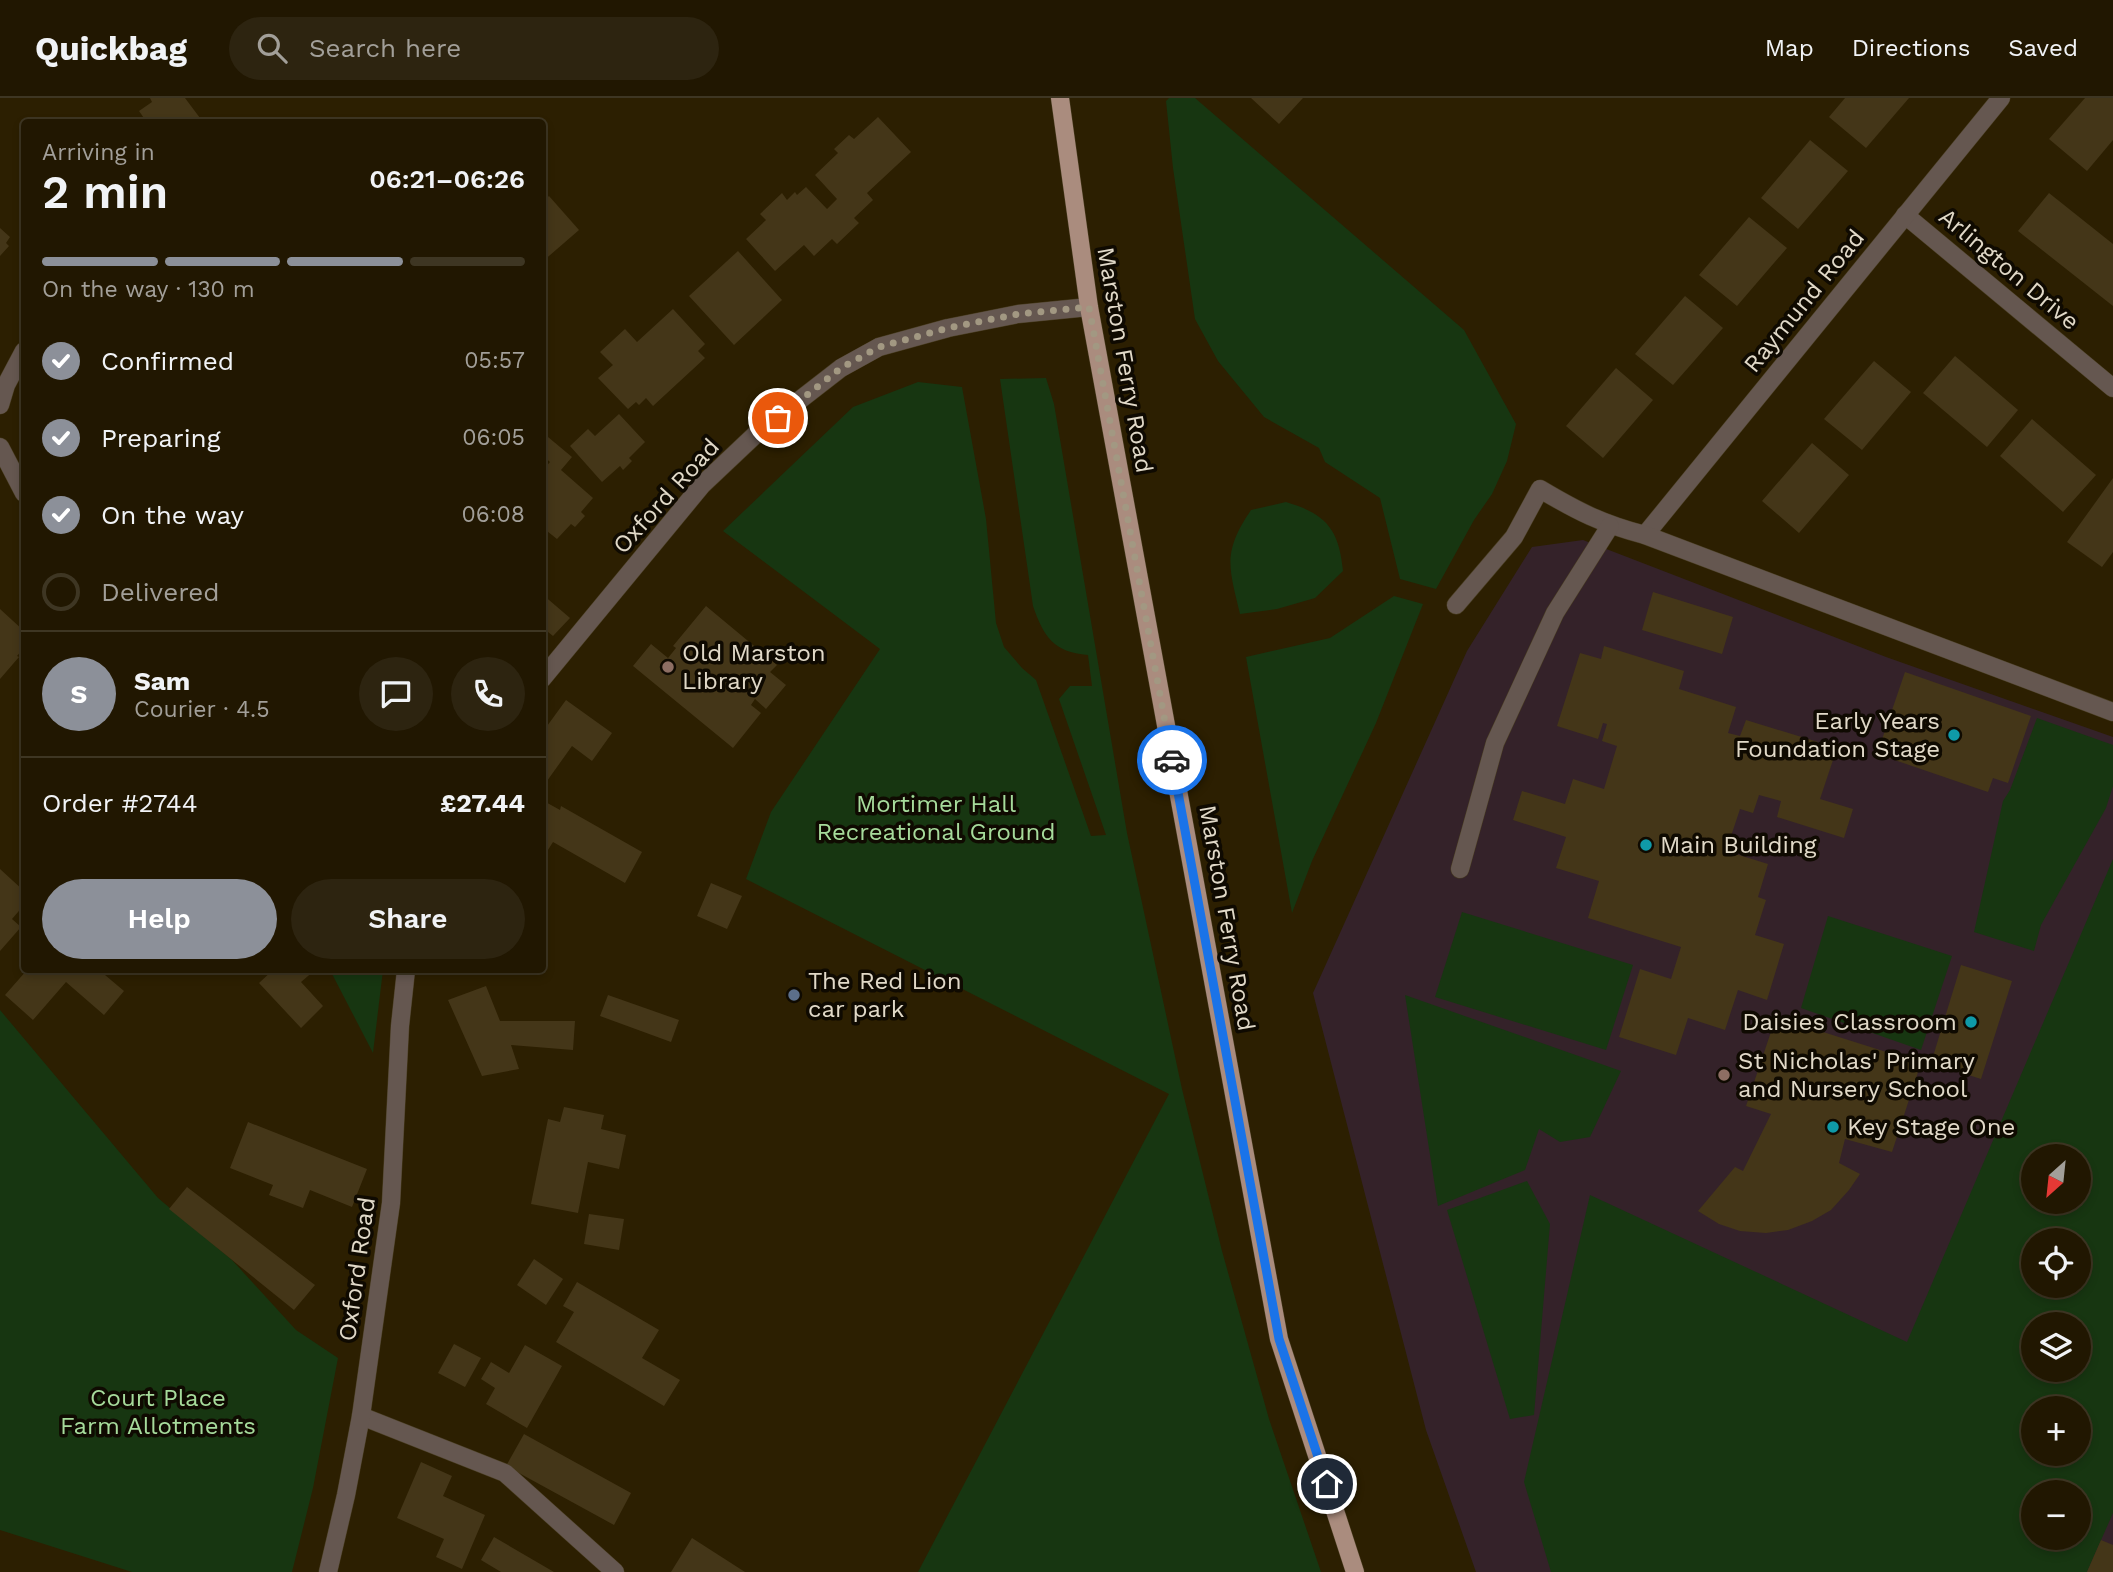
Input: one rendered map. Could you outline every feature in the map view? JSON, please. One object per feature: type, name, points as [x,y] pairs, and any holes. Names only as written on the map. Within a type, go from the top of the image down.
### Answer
[{"type":"main road","name":"Marston Ferry Road","points":[[1060,98],[1089,307],[1279,1339],[1355,1572]]},
{"type":"street","name":"Raymund Road","points":[[1644,535],[2001,98]]},
{"type":"street","name":"Arlington Drive","points":[[1905,215],[2113,388]]},
{"type":"street","name":"Oxford Road","points":[[546,674],[702,485],[757,434],[841,368],[879,347],[948,328],[1018,314],[1089,307]]},
{"type":"street","points":[[0,405],[6,385],[21,357]]},
{"type":"street","points":[[0,447],[21,487]]},
{"type":"street","points":[[1456,605],[1514,537],[1540,489],[1579,512],[1610,526],[1644,535],[2113,712]]},
{"type":"street","points":[[1460,869],[1494,743],[1555,613],[1610,526]]},
{"type":"street","name":"Oxford Road","points":[[328,1572],[361,1416],[393,1193],[405,973]]},
{"type":"street","points":[[361,1416],[505,1473],[615,1572]]},
{"type":"shaded area","name":"St Nicholas' Primary and Nursery School","points":[[1583,540],[1886,657],[2113,737],[2113,1572],[1476,1572],[1426,1430],[1313,993],[1467,651],[1532,547]]},
{"type":"green space","points":[[1169,98],[1195,98],[1464,330],[1516,424],[1507,461],[1492,494],[1474,520],[1436,589],[1400,579],[1380,498],[1325,462],[1319,448],[1264,417],[1218,361],[1195,319],[1173,168],[1166,101]]},
{"type":"green space","name":"Mortimer Hall Recreational Ground","points":[[1046,378],[1054,404],[1127,833],[1182,1089],[1222,1251],[1269,1419],[1321,1572],[918,1572],[1169,1094],[746,879],[771,812],[880,649],[723,531],[853,407],[918,382],[962,387],[986,519],[996,623],[1004,647],[1036,680],[1091,836],[1106,835],[1059,699],[1070,686],[1092,686],[1088,655],[1066,650],[1052,641],[1041,626],[1033,606],[1000,379]]},
{"type":"green space","points":[[1286,502],[1311,512],[1328,525],[1338,544],[1343,571],[1315,598],[1277,609],[1240,614],[1231,572],[1232,549],[1236,538],[1251,510]]},
{"type":"green space","points":[[1394,596],[1423,604],[1376,723],[1312,861],[1292,913],[1246,657],[1330,638]]},
{"type":"green space","points":[[2037,718],[2113,745],[2113,786],[2106,808],[2041,925],[2034,951],[1974,932],[2003,801],[2010,790]]},
{"type":"green space","points":[[2113,859],[2113,1513],[2087,1572],[1551,1572],[1524,1482],[1590,1195],[1907,1342]]},
{"type":"green space","points":[[1462,912],[1633,965],[1606,1050],[1435,997]]},
{"type":"green space","points":[[1828,916],[1952,956],[1921,1050],[1801,1008]]},
{"type":"green space","points":[[332,973],[383,973],[373,1053]]},
{"type":"green space","points":[[1405,995],[1621,1071],[1590,1137],[1560,1142],[1539,1129],[1525,1170],[1438,1206]]},
{"type":"green space","name":"Court Place Farm Allotments","points":[[0,1010],[158,1198],[232,1260],[296,1330],[338,1358],[313,1488],[292,1572],[132,1572],[0,1530]]},
{"type":"green space","points":[[1527,1181],[1550,1224],[1534,1415],[1510,1419],[1447,1210]]},
{"type":"building","points":[[150,98],[185,98],[201,119],[145,119],[139,111],[152,102]]},
{"type":"building","points":[[1251,98],[1303,98],[1279,124]]},
{"type":"building","points":[[1845,98],[1909,98],[1866,148],[1829,117]]},
{"type":"building","points":[[2085,98],[2113,98],[2113,140],[2087,171],[2049,139]]},
{"type":"building","points":[[878,117],[911,152],[867,193],[873,200],[854,218],[859,223],[837,244],[832,239],[814,256],[804,245],[775,271],[746,239],[766,220],[760,214],[782,193],[787,200],[806,187],[827,209],[837,199],[815,175],[838,153],[834,149],[849,135],[854,139]]},
{"type":"building","points":[[1810,140],[1848,171],[1798,229],[1761,198]]},
{"type":"building","points":[[2049,193],[2113,244],[2113,306],[2018,231]]},
{"type":"building","points":[[549,196],[579,230],[546,259],[546,199]]},
{"type":"building","points":[[1749,217],[1787,248],[1737,306],[1699,275]]},
{"type":"building","points":[[0,228],[10,237],[6,243],[9,246],[0,256]]},
{"type":"building","points":[[738,251],[782,300],[734,345],[689,296]]},
{"type":"building","points":[[1685,296],[1723,328],[1673,385],[1635,354]]},
{"type":"building","points":[[673,309],[705,344],[698,351],[705,358],[653,406],[646,398],[639,405],[636,402],[628,409],[598,378],[613,365],[600,352],[625,329],[637,342]]},
{"type":"building","points":[[1955,356],[2018,410],[1987,447],[1923,393]]},
{"type":"building","points":[[1874,361],[1911,392],[1862,450],[1824,419]]},
{"type":"building","points":[[1616,368],[1653,400],[1603,458],[1566,426]]},
{"type":"building","points":[[619,414],[645,442],[629,458],[632,461],[623,470],[620,466],[602,482],[570,446],[588,429],[595,436]]},
{"type":"building","points":[[2032,419],[2096,475],[2063,512],[2000,456]]},
{"type":"building","points":[[546,435],[572,457],[561,470],[593,498],[581,512],[585,516],[575,527],[571,524],[557,539],[546,530],[546,466],[550,462],[546,458]]},
{"type":"building","points":[[1812,443],[1849,475],[1799,533],[1762,501]]},
{"type":"building","points":[[2113,478],[2113,552],[2102,567],[2067,542]]},
{"type":"building","points":[[1653,592],[1733,617],[1722,654],[1642,630]]},
{"type":"building","points":[[546,597],[570,618],[553,636],[546,630]]},
{"type":"building","points":[[706,606],[777,665],[770,672],[786,685],[766,709],[755,699],[751,705],[761,713],[733,748],[633,666],[651,644],[668,658],[676,648],[673,646]]},
{"type":"building","points":[[0,609],[21,628],[21,651],[0,679]]},
{"type":"building","name":"Main Building","points":[[1604,646],[1684,671],[1679,689],[1736,707],[1728,733],[1740,736],[1746,720],[1818,742],[1814,754],[1833,760],[1820,799],[1853,809],[1844,838],[1777,817],[1781,801],[1759,795],[1753,813],[1740,809],[1726,851],[1768,864],[1758,897],[1766,900],[1755,935],[1784,944],[1767,1000],[1738,990],[1725,1030],[1688,1018],[1676,1055],[1619,1037],[1640,969],[1671,979],[1681,947],[1588,918],[1599,881],[1556,868],[1566,837],[1513,820],[1522,791],[1565,804],[1573,779],[1604,789],[1617,746],[1602,741],[1607,724],[1603,723],[1598,739],[1557,726],[1580,653],[1601,659]]},
{"type":"building","name":"Early Years Foundation Stage","points":[[1905,672],[2031,716],[2008,783],[1993,778],[1988,792],[1877,754]]},
{"type":"building","points":[[566,700],[612,733],[592,761],[572,746],[547,781],[546,728]]},
{"type":"building","points":[[546,802],[560,810],[561,806],[642,852],[625,883],[553,842],[546,853]]},
{"type":"building","points":[[0,869],[21,888],[21,908],[12,919],[21,927],[0,951]]},
{"type":"building","points":[[711,883],[742,896],[727,929],[697,916]]},
{"type":"building","name":"Daisies Classroom","points":[[1961,965],[2012,981],[1981,1079],[1931,1063]]},
{"type":"building","points":[[24,973],[107,973],[105,975],[124,991],[104,1015],[66,982],[33,1020],[5,995]]},
{"type":"building","points":[[270,973],[312,973],[301,982],[323,1006],[301,1028],[259,983]]},
{"type":"building","points":[[486,986],[500,1021],[575,1021],[573,1050],[511,1045],[519,1069],[482,1076],[448,1000]]},
{"type":"building","points":[[608,995],[679,1020],[671,1042],[600,1016]]},
{"type":"building","name":"Key Stage One","points":[[1776,1017],[1921,1063],[1892,1152],[1845,1139],[1839,1163],[1860,1174],[1831,1210],[1788,1230],[1766,1233],[1740,1231],[1719,1224],[1698,1211],[1735,1167],[1743,1171],[1771,1114],[1746,1106]]},
{"type":"building","points":[[564,1107],[604,1115],[601,1129],[626,1135],[619,1169],[588,1162],[578,1213],[531,1204],[548,1119],[560,1122]]},
{"type":"building","points":[[248,1122],[367,1169],[352,1207],[310,1190],[303,1208],[269,1195],[273,1185],[230,1168]]},
{"type":"building","points":[[187,1187],[315,1285],[294,1310],[169,1209]]},
{"type":"building","points":[[589,1214],[624,1219],[619,1250],[584,1244]]},
{"type":"building","points":[[534,1259],[563,1279],[546,1305],[517,1285]]},
{"type":"building","points":[[577,1282],[659,1330],[642,1358],[680,1380],[664,1406],[556,1342],[574,1312],[563,1306]]},
{"type":"building","points":[[454,1344],[481,1358],[465,1387],[438,1373]]},
{"type":"building","points":[[525,1345],[562,1366],[527,1428],[486,1404],[495,1388],[481,1379],[491,1362],[509,1373]]},
{"type":"building","points":[[524,1434],[631,1493],[614,1525],[506,1466]]},
{"type":"building","points":[[421,1462],[452,1476],[443,1496],[485,1515],[462,1569],[436,1557],[444,1539],[397,1518]]},
{"type":"building","points":[[494,1537],[554,1572],[501,1572],[481,1560]]},
{"type":"building","points":[[692,1538],[745,1572],[671,1572]]},
{"type":"building","points":[[2101,1540],[2113,1545],[2113,1572],[2087,1572]]},
{"type":"way so far","points":[[778,418],[841,368],[879,347],[948,328],[1018,314],[1089,307],[1172,760]]},
{"type":"place","name":"Old Marston Library","points":[[668,667]]},
{"type":"place","name":"Early Years Foundation Stage","points":[[1954,735]]},
{"type":"place","name":"Main Building","points":[[1646,845]]},
{"type":"place","name":"The Red Lion car park","points":[[794,995]]},
{"type":"place","name":"Daisies Classroom","points":[[1971,1022]]},
{"type":"place","name":"St Nicholas' Primary and Nursery School","points":[[1724,1075]]},
{"type":"place","name":"Key Stage One","points":[[1833,1127]]},
{"type":"route","points":[[1172,760],[1279,1339],[1327,1484]]}]
